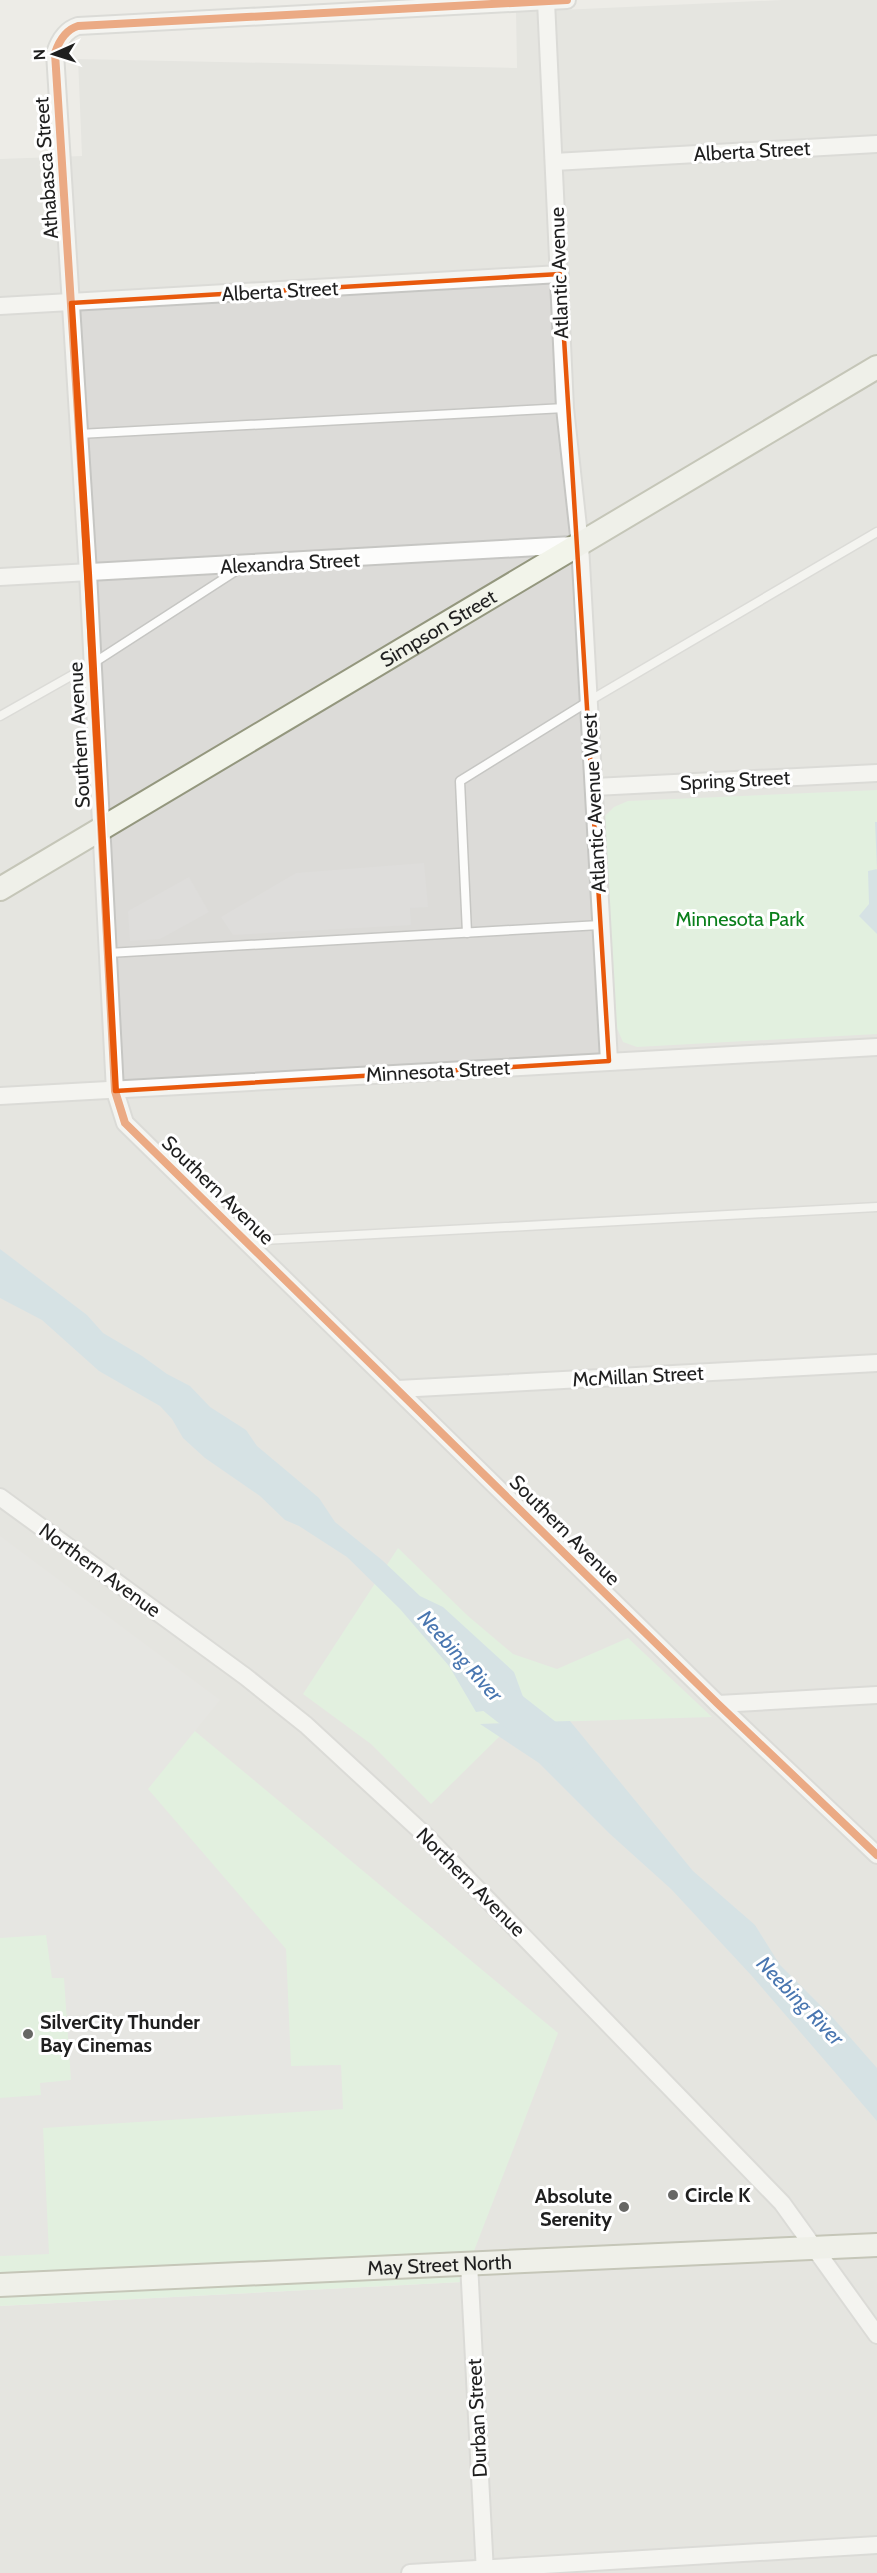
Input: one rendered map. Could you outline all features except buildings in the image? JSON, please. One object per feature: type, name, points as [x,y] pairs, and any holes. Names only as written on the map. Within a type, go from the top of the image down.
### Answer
[{"type":"main road","name":"Simpson Street","points":[[0,889],[877,367]]},
{"type":"main road","name":"May Street North","points":[[0,2285],[810,2246],[877,2245]]},
{"type":"street","name":"Athabasca Street","points":[[71,303],[55,53],[59,41],[71,28],[567,0]]},
{"type":"street","name":"Atlantic Avenue","points":[[546,1],[565,408],[580,545]]},
{"type":"street","name":"Alberta Street","points":[[554,162],[877,144]]},
{"type":"street","name":"Alberta Street","points":[[0,306],[560,274]]},
{"type":"street","name":"Southern Avenue","points":[[71,303],[88,573],[115,1091],[125,1123],[718,1704],[877,1855]]},
{"type":"street","name":"Alexandra Street","points":[[0,577],[243,566],[580,545]]},
{"type":"street","name":"Atlantic Avenue West","points":[[580,545],[609,1061]]},
{"type":"street","name":"Spring Street","points":[[594,788],[877,773]]},
{"type":"street","name":"Minnesota Street","points":[[0,1096],[877,1047]]},
{"type":"street","name":"McMillan Street","points":[[398,1389],[877,1363]]},
{"type":"street","name":"Northern Avenue","points":[[0,1497],[246,1677],[306,1725],[425,1835],[777,2198],[877,2335]]},
{"type":"street","points":[[718,1704],[877,1695]]},
{"type":"street","name":"Durban Street","points":[[470,2263],[485,2571]]},
{"type":"street","points":[[410,2573],[485,2571],[877,2545]]},
{"type":"lane","points":[[79,434],[565,408]]},
{"type":"lane","points":[[467,933],[459,782],[589,701],[877,532]]},
{"type":"lane","points":[[0,716],[92,664],[243,566]]},
{"type":"lane","points":[[108,952],[600,925]]},
{"type":"lane","points":[[246,1241],[877,1207]]},
{"type":"highlighted area","points":[[560,274],[609,1061],[115,1091],[71,303]]},
{"type":"shaded area","points":[[782,0],[877,0],[877,2573],[0,2573],[0,2306],[462,2282],[0,1569],[0,159],[82,156],[78,59],[517,68],[516,12]]},
{"type":"shaded area","points":[[424,863],[428,907],[410,908],[411,925],[233,935],[221,917],[296,873]]},
{"type":"shaded area","points":[[189,877],[209,912],[160,939],[130,941],[128,911]]},
{"type":"shaded area","points":[[0,1536],[220,1700],[148,1789],[286,1949],[291,2066],[341,2065],[343,2109],[43,2128],[49,2254],[0,2256],[0,2098],[41,2095],[40,2083],[71,2080],[64,1978],[52,1978],[46,1935],[0,1938]]},
{"type":"green space","name":"Minnesota Park","points":[[877,790],[877,1034],[637,1047],[623,1042],[616,1026],[602,819],[614,807],[628,801]]},
{"type":"green space","points":[[398,1548],[468,1616],[513,1654],[557,1669],[628,1638],[712,1717],[482,1724],[500,1736],[431,1804],[371,1744],[303,1694]]},
{"type":"green space","points":[[0,1569],[558,2033],[462,2282],[0,2306]]},
{"type":"water","points":[[875,822],[877,822],[877,869]]},
{"type":"water","points":[[877,869],[877,934],[859,916],[869,904],[868,871]]},
{"type":"water","points":[[0,1249],[87,1315],[103,1333],[190,1386],[210,1407],[246,1430],[257,1446],[319,1498],[335,1522],[382,1560],[420,1596],[443,1607],[514,1672],[526,1705],[476,1712],[449,1666],[400,1609],[347,1557],[299,1526],[285,1520],[260,1496],[205,1458],[183,1438],[172,1419],[160,1406],[99,1371],[42,1320],[0,1298]]},
{"type":"water","points":[[570,1721],[693,1871],[755,1925],[780,1965],[834,2019],[877,2068],[877,2121],[751,1975],[671,1889],[610,1834],[539,1763],[480,1724]]},
{"type":"waterway","name":"Neebing River","points":[[474,1672],[491,1694],[565,1752]]},
{"type":"cycle path","points":[[567,0],[78,26],[66,33],[55,53],[88,573],[115,1091],[125,1123],[718,1704],[877,1855]]},
{"type":"place","name":"SilverCity Thunder Bay Cinemas","points":[[28,2034]]},
{"type":"place","name":"Circle K","points":[[673,2195]]},
{"type":"place","name":"Absolute Serenity","points":[[624,2207]]}]
